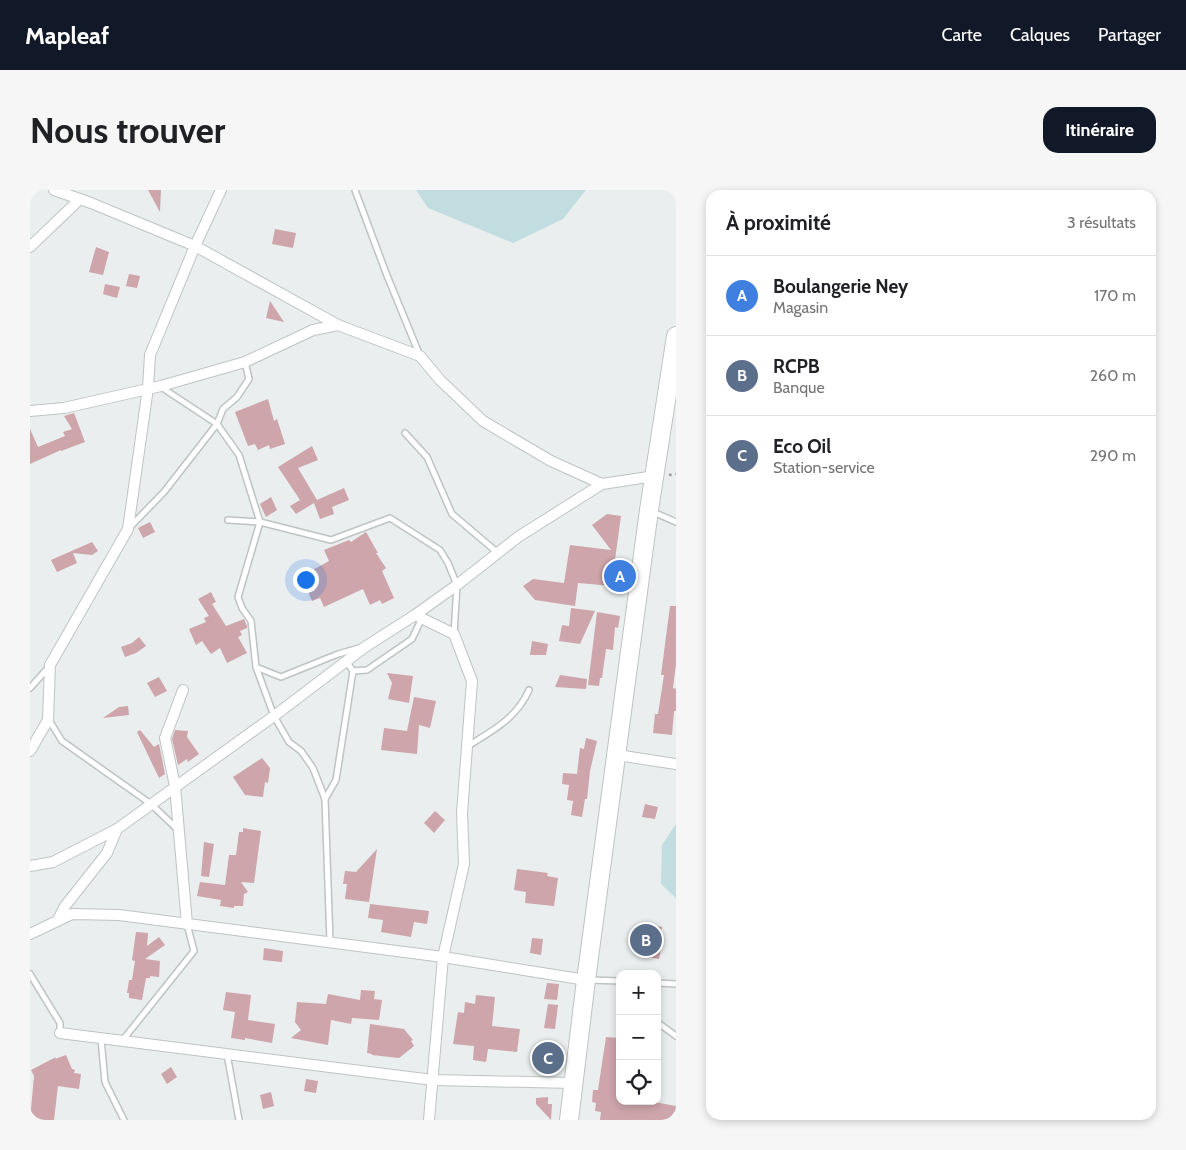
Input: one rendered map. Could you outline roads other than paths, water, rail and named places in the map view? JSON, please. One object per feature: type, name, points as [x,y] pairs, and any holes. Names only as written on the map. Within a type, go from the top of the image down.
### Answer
[{"type":"highway","points":[[569,1120],[572,1083],[650,510],[676,336]]},
{"type":"street","points":[[54,190],[196,246],[338,324],[420,356],[440,380],[484,421],[551,461],[602,484]]},
{"type":"street","points":[[30,751],[48,720],[50,665],[128,529],[148,388],[150,355],[221,190]]},
{"type":"street","points":[[30,247],[80,199]]},
{"type":"street","points":[[30,411],[64,408],[161,386],[245,362],[313,330],[338,324]]},
{"type":"street","points":[[30,866],[53,862],[117,829],[274,716],[365,647],[418,617],[518,537],[602,484],[655,476]]},
{"type":"street","points":[[418,617],[454,634],[472,681],[462,813],[464,864],[443,957],[429,1120]]},
{"type":"street","points":[[183,690],[165,738],[175,786],[188,924]]},
{"type":"street","points":[[617,755],[676,764]]},
{"type":"street","points":[[58,920],[65,906],[107,853],[117,829]]},
{"type":"street","points":[[30,934],[72,914],[119,915],[443,957],[586,980]]},
{"type":"street","points":[[60,1033],[432,1080],[572,1083]]},
{"type":"lane","points":[[355,190],[420,356]]},
{"type":"lane","points":[[128,529],[164,492],[217,424],[223,409],[238,397],[249,379],[245,362]]},
{"type":"lane","points":[[161,386],[217,424],[239,455],[260,522],[238,596],[242,608],[250,621],[256,667],[274,716],[289,742],[301,751],[313,768],[325,799],[330,942]]},
{"type":"lane","points":[[405,433],[427,457],[452,514],[498,553]]},
{"type":"lane","points":[[650,510],[676,522]]},
{"type":"lane","points":[[228,520],[260,522],[331,540],[390,518],[440,550],[457,585],[454,634]]},
{"type":"lane","points":[[353,671],[367,670],[412,639],[418,617]]},
{"type":"lane","points":[[256,667],[281,677],[338,654],[365,647]]},
{"type":"lane","points":[[325,799],[336,780],[353,671],[346,661]]},
{"type":"lane","points":[[30,688],[50,665]]},
{"type":"lane","points":[[468,746],[503,725],[525,700],[529,690]]},
{"type":"lane","points":[[48,720],[62,741],[151,804],[180,832]]},
{"type":"lane","points":[[122,1041],[194,951],[188,924]]},
{"type":"lane","points":[[30,974],[60,1023],[60,1033]]},
{"type":"lane","points":[[586,980],[616,980]]},
{"type":"lane","points":[[661,983],[676,984]]},
{"type":"lane","points":[[661,1025],[676,1036]]},
{"type":"lane","points":[[101,1039],[105,1082],[124,1120]]},
{"type":"lane","points":[[227,1054],[239,1120]]},
{"type":"place","name":"Boulangerie Ney","points":[[620,576]]},
{"type":"place","name":"RCPB","points":[[646,940]]},
{"type":"place","name":"Eco Oil","points":[[548,1058]]}]
